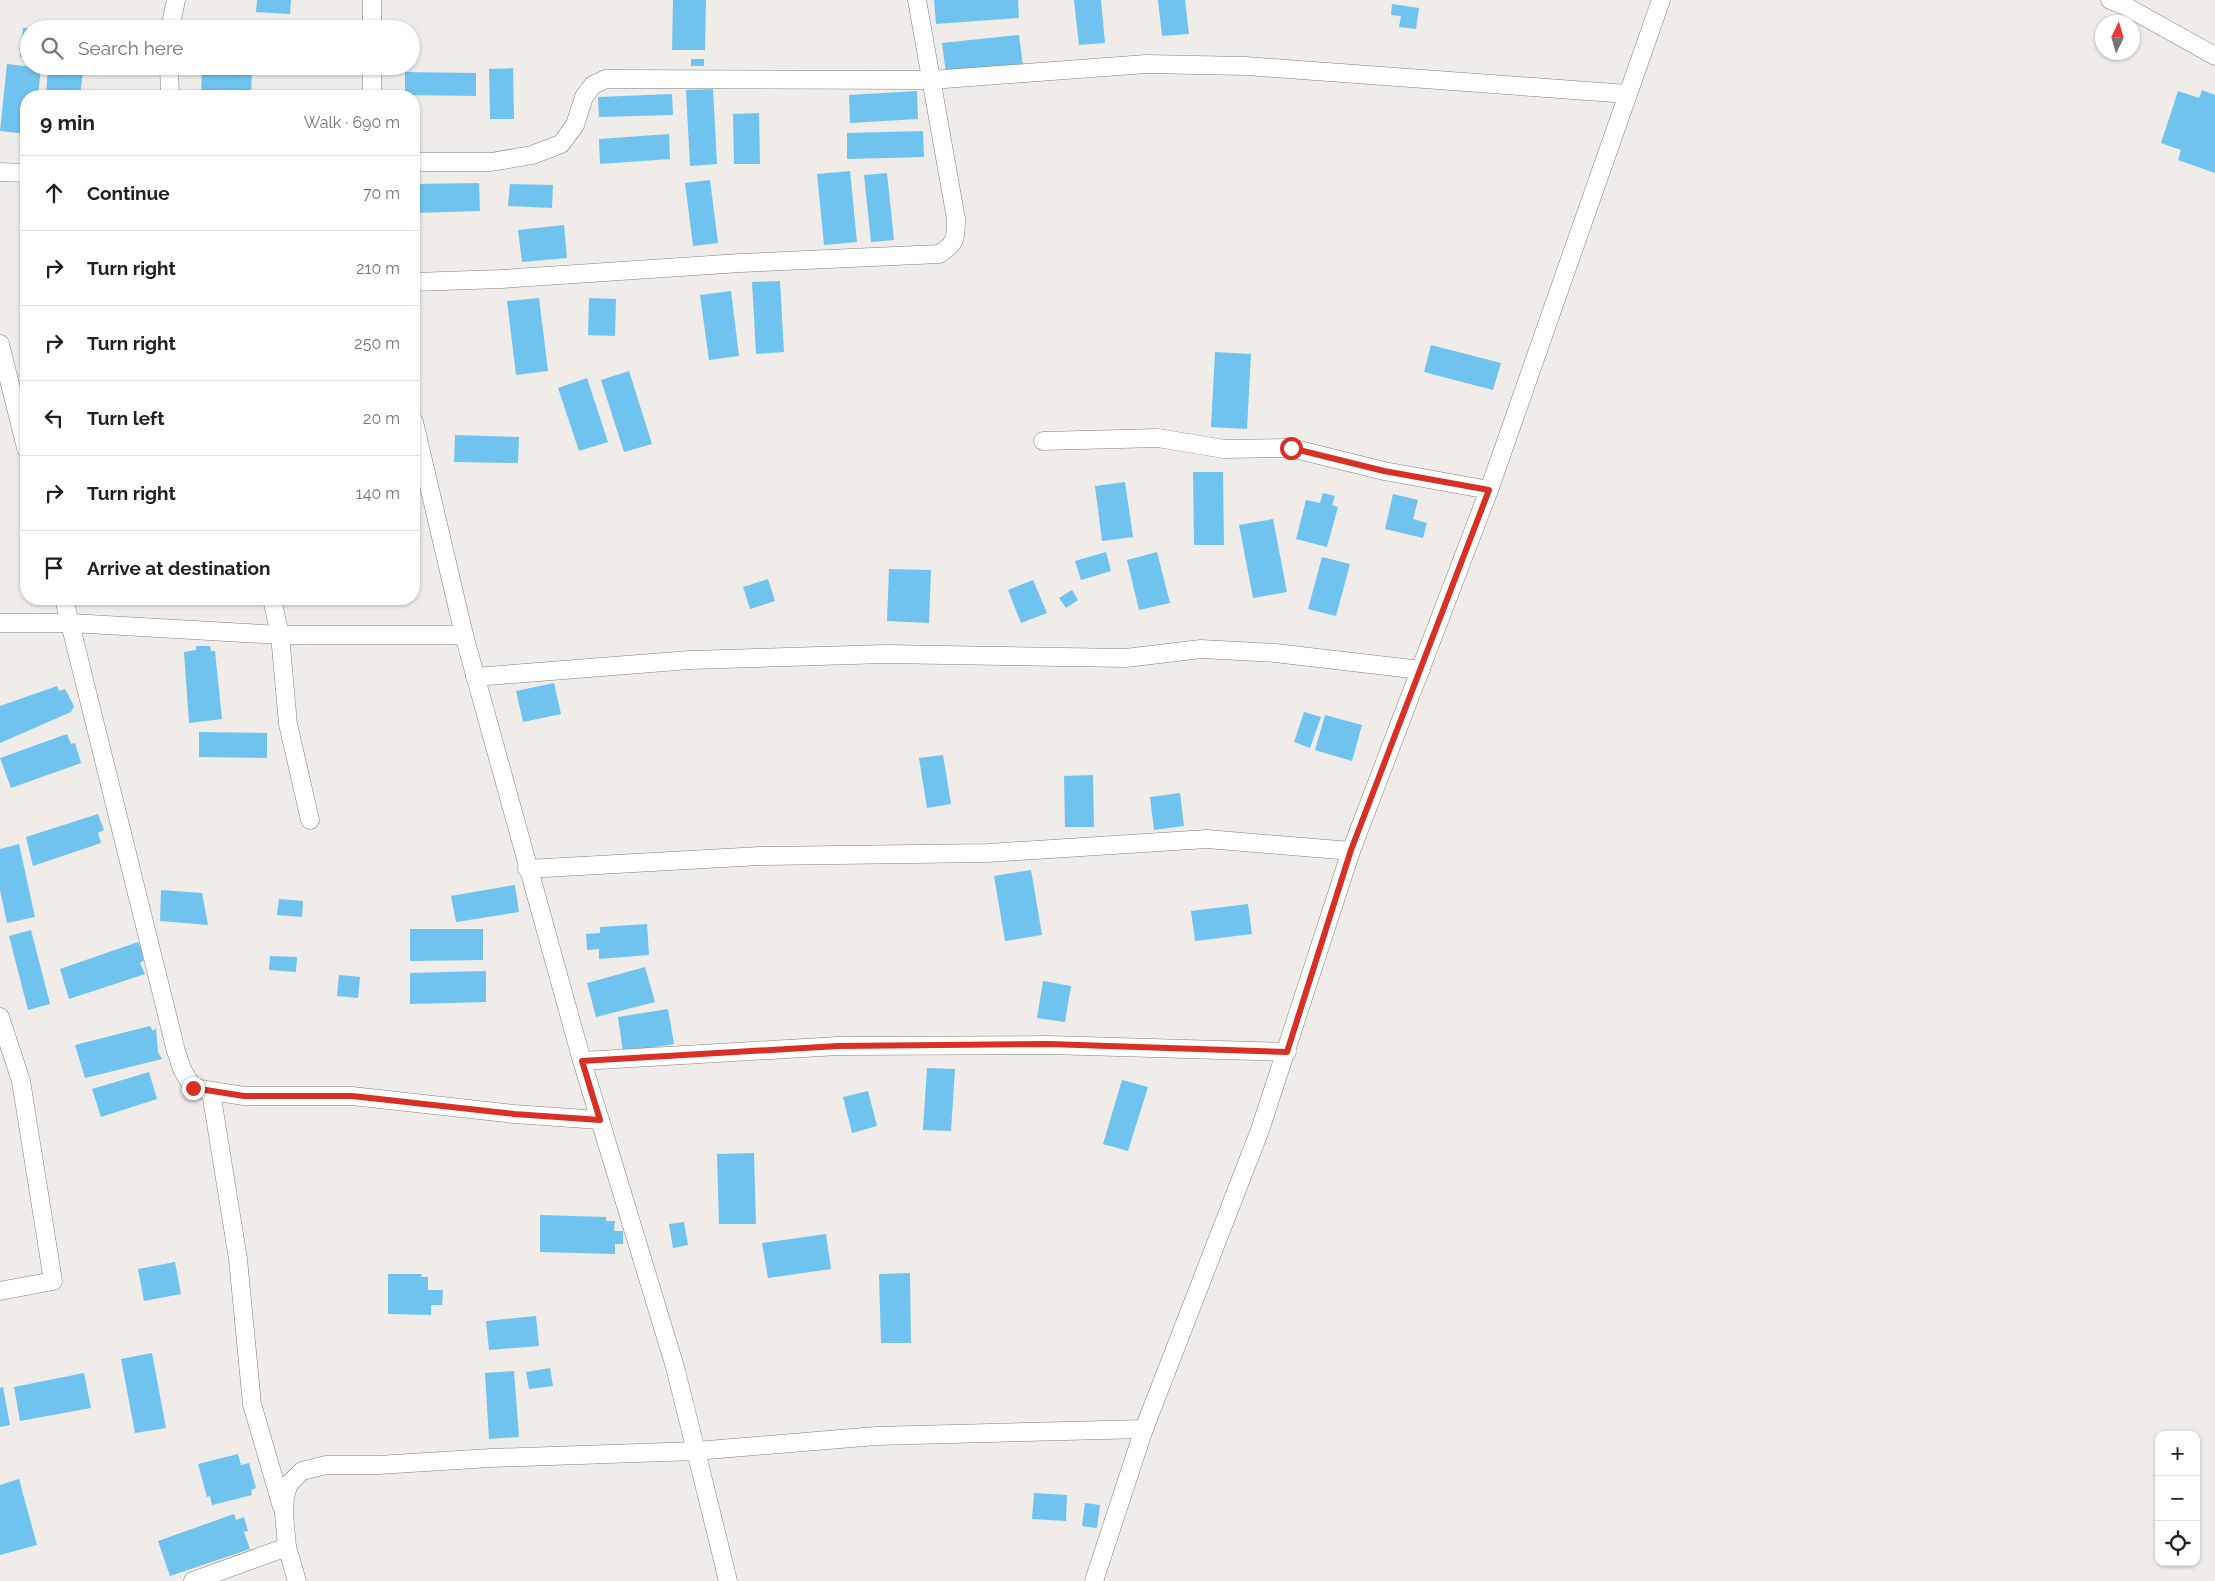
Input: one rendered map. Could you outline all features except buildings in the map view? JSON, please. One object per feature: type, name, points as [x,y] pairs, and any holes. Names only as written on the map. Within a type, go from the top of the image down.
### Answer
[{"type":"street","points":[[172,20],[176,0]]},
{"type":"street","points":[[372,0],[372,20]]},
{"type":"street","points":[[420,282],[500,279],[740,262],[939,254],[949,248],[956,238],[956,219],[917,0]]},
{"type":"street","points":[[1094,1581],[1144,1429],[1260,1130],[1287,1052],[1351,850],[1489,490],[1661,0]]},
{"type":"street","points":[[2110,0],[2125,6],[2215,56]]},
{"type":"street","points":[[420,162],[491,162],[532,154],[561,144],[575,125],[584,97],[592,85],[606,79],[931,80],[1155,64],[1246,66],[1628,94]]},
{"type":"street","points":[[170,75],[170,90]]},
{"type":"street","points":[[372,75],[372,90]]},
{"type":"street","points":[[0,172],[20,172]]},
{"type":"street","points":[[0,344],[20,424]]},
{"type":"street","points":[[1043,441],[1158,438],[1224,448],[1291,448],[1384,471],[1489,490]]},
{"type":"street","points":[[420,448],[464,635],[527,869],[582,1061],[675,1367],[728,1581]]},
{"type":"street","points":[[66,605],[176,1051],[182,1069],[193,1088],[244,1096],[352,1096],[514,1114],[600,1120]]},
{"type":"street","points":[[273,605],[280,635],[288,724],[310,820]]},
{"type":"street","points":[[0,623],[71,623],[280,635],[464,635]]},
{"type":"street","points":[[476,677],[690,660],[886,654],[1126,658],[1201,649],[1275,652],[1421,670]]},
{"type":"street","points":[[527,869],[760,856],[988,853],[1207,839],[1351,850]]},
{"type":"street","points":[[0,1017],[21,1081],[53,1281],[0,1290]]},
{"type":"street","points":[[582,1061],[838,1046],[1049,1044],[1287,1052]]},
{"type":"street","points":[[211,1092],[238,1259],[252,1404],[284,1514]]},
{"type":"street","points":[[297,1581],[287,1547],[284,1496],[289,1484],[302,1471],[326,1465],[378,1465],[491,1458],[696,1451],[876,1436],[1144,1429]]},
{"type":"street","points":[[193,1581],[287,1547]]},
{"type":"route","points":[[193,1088],[244,1096],[352,1096],[514,1114],[600,1120],[582,1061],[838,1046],[1049,1044],[1287,1052],[1351,850],[1489,490],[1384,471],[1291,448]]}]
